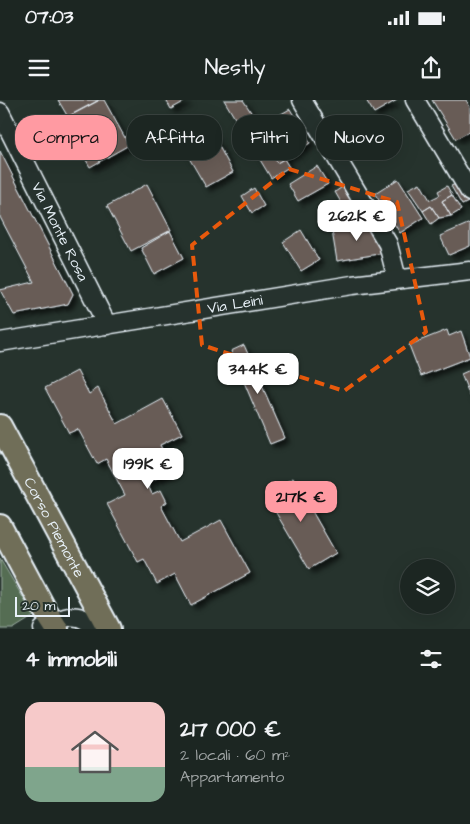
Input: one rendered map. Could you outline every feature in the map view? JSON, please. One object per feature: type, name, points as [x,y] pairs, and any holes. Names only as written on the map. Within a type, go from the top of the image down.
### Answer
[{"type":"main road","name":"Corso Piemonte","points":[[0,426],[109,629]]},
{"type":"main road","points":[[0,526],[46,612],[51,627]]},
{"type":"street","points":[[302,100],[388,244],[397,279]]},
{"type":"street","points":[[415,100],[470,192]]},
{"type":"street","name":"Via Monte Rosa","points":[[0,112],[107,325]]},
{"type":"street","name":"Via Leinì","points":[[0,342],[397,279],[470,271]]},
{"type":"street","points":[[51,627],[64,618],[77,616],[86,619],[95,629]]},
{"type":"highlighted area","points":[[289,169],[397,202],[426,332],[344,391],[202,345],[192,245]]},
{"type":"green space","points":[[0,559],[34,616],[13,629],[0,629]]},
{"type":"building","points":[[58,100],[98,100],[72,115],[67,115]]},
{"type":"building","points":[[99,100],[104,100],[112,115],[71,115]]},
{"type":"building","points":[[166,100],[187,100],[171,109]]},
{"type":"building","points":[[224,100],[243,100],[253,115],[233,115]]},
{"type":"building","points":[[366,100],[397,100],[374,113]]},
{"type":"building","points":[[432,100],[466,100],[470,107],[470,131],[456,139]]},
{"type":"building","points":[[290,109],[294,115],[279,115]]},
{"type":"building","points":[[117,123],[127,141],[127,146],[117,152]]},
{"type":"building","points":[[306,136],[310,143],[306,145]]},
{"type":"building","points":[[0,151],[73,294],[68,304],[14,315],[0,290],[34,282],[0,217]]},
{"type":"building","points":[[222,152],[233,172],[206,187],[190,160],[222,160]]},
{"type":"building","points":[[86,160],[102,160],[90,167]]},
{"type":"building","points":[[260,160],[275,160],[277,163],[285,160],[289,167],[271,178]]},
{"type":"building","points":[[317,166],[328,184],[298,201],[288,184]]},
{"type":"building","points":[[398,179],[423,218],[400,233],[375,194]]},
{"type":"building","points":[[348,183],[360,203],[346,211],[335,192]]},
{"type":"building","points":[[420,183],[430,200],[440,195],[438,191],[447,186],[452,195],[442,201],[451,216],[439,218],[431,206],[423,211],[408,189]]},
{"type":"building","points":[[458,183],[470,201],[462,205],[451,186]]},
{"type":"building","points":[[147,184],[171,230],[131,251],[107,206]]},
{"type":"building","points":[[254,188],[264,206],[252,213],[242,196]]},
{"type":"building","points":[[452,195],[461,210],[451,216],[442,201]]},
{"type":"building","points":[[431,206],[439,218],[431,224],[423,211]]},
{"type":"building","points":[[372,223],[384,253],[337,261],[332,231]]},
{"type":"building","points":[[470,223],[470,246],[449,255],[440,236]]},
{"type":"building","points":[[301,230],[319,260],[301,271],[283,242]]},
{"type":"building","points":[[170,231],[184,258],[154,274],[141,248]]},
{"type":"building","points":[[447,330],[449,336],[461,331],[470,357],[421,376],[409,345]]},
{"type":"building","points":[[244,345],[285,438],[270,444],[231,351]]},
{"type":"building","points":[[470,370],[470,396],[461,374]]},
{"type":"building","points":[[77,371],[89,394],[98,388],[117,424],[163,399],[182,434],[160,445],[172,470],[147,483],[152,494],[161,490],[167,502],[161,506],[180,542],[221,520],[250,573],[191,605],[175,574],[157,584],[144,559],[138,562],[107,504],[125,495],[106,459],[97,464],[78,429],[69,433],[45,388]]},
{"type":"building","points":[[293,478],[336,553],[309,569],[265,494]]}]
